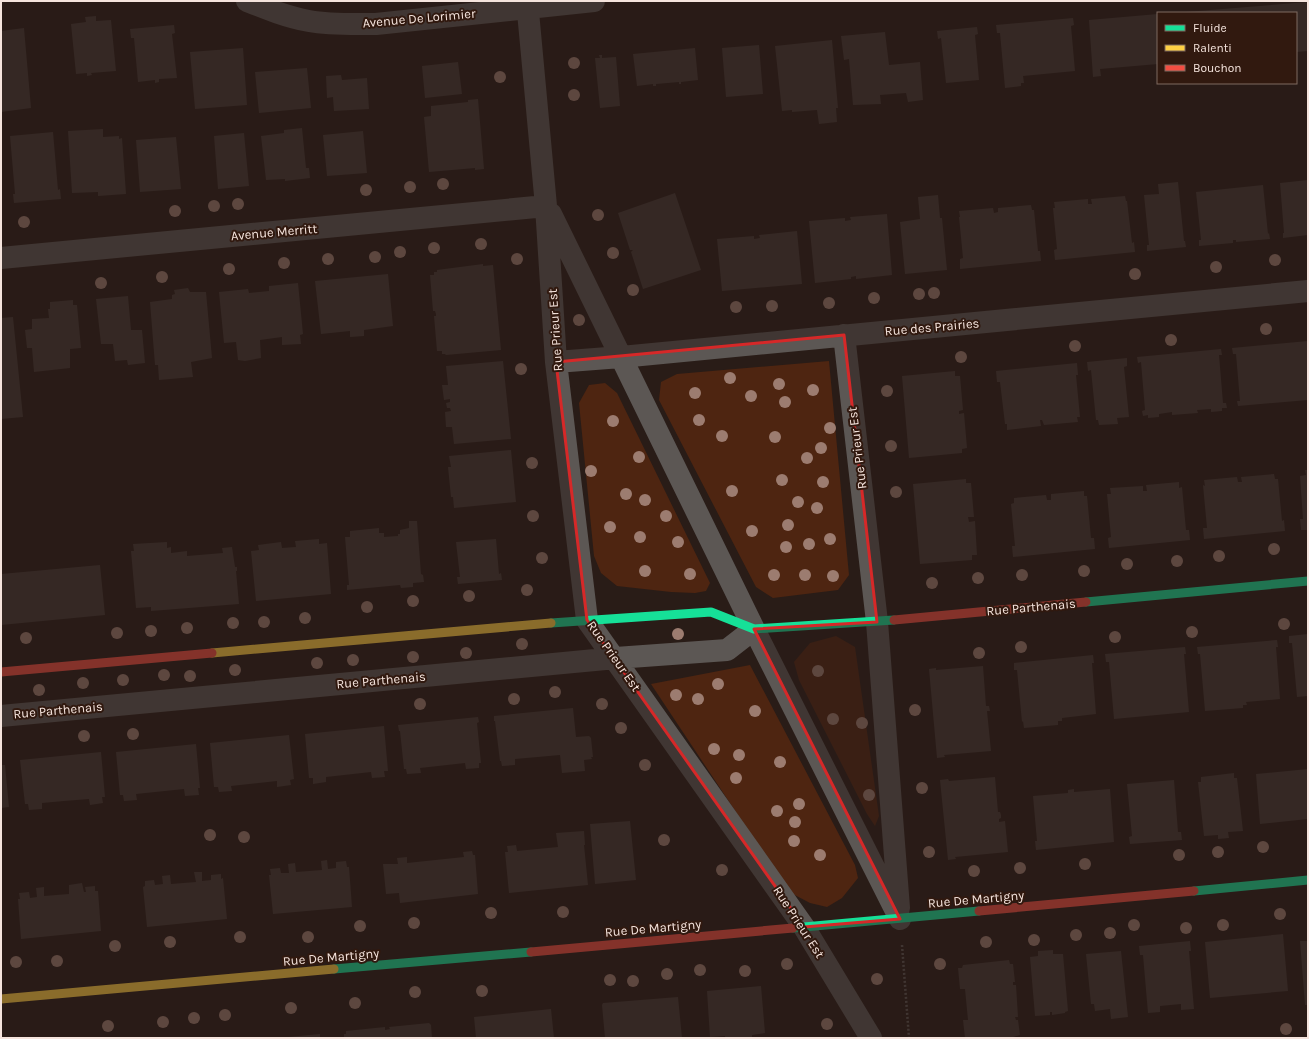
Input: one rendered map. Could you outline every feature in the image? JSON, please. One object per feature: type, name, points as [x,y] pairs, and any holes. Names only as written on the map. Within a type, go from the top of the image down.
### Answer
[{"type":"street","name":"Avenue De Lorimier","points":[[247,1],[276,12],[308,21],[342,24],[376,24],[527,4],[594,1]]},
{"type":"street","name":"Rue Prieur Est","points":[[527,4],[546,206],[556,362],[587,620],[616,658],[804,927],[870,1038]]},
{"type":"street","name":"Rue Prieur Est","points":[[546,206],[754,629],[900,919]]},
{"type":"street","name":"Avenue Merritt","points":[[1,258],[546,206]]},
{"type":"street","name":"Rue des Prairies","points":[[556,362],[621,358],[844,335],[1308,291]]},
{"type":"street","name":"Rue Prieur Est","points":[[844,335],[877,622],[900,919]]},
{"type":"street","name":"Rue Parthenais","points":[[1,672],[587,620],[711,612],[754,629],[877,622],[1308,581]]},
{"type":"street","name":"Rue Parthenais","points":[[1,716],[616,658],[727,650],[754,629]]},
{"type":"street","name":"Rue De Martigny","points":[[1,999],[900,919],[1308,880]]},
{"type":"path","points":[[900,919],[909,1038]]},
{"type":"highlighted area","points":[[844,335],[877,622],[754,629],[900,919],[804,927],[587,620],[556,362]]},
{"type":"shaded area","points":[[829,361],[849,575],[838,590],[773,598],[756,587],[659,400],[661,382],[677,374]]},
{"type":"shaded area","points":[[605,383],[617,393],[710,583],[706,591],[695,593],[671,592],[617,586],[601,573],[594,556],[579,403],[589,385]]},
{"type":"shaded area","points":[[836,636],[855,647],[879,816],[875,826],[867,814],[799,680],[794,662],[810,643]]},
{"type":"shaded area","points":[[750,665],[855,865],[858,878],[842,898],[827,907],[810,903],[789,892],[651,684]]},
{"type":"building","points":[[1308,2],[1308,51],[1297,52],[1297,12],[1186,12]]},
{"type":"building","points":[[1157,14],[1157,64],[1100,69],[1101,76],[1093,77],[1089,20]]},
{"type":"building","points":[[96,16],[96,21],[111,20],[116,71],[91,73],[92,75],[87,76],[87,73],[76,74],[71,24],[86,22],[85,17]]},
{"type":"building","points":[[1073,18],[1074,25],[1071,26],[1075,71],[1023,76],[1024,83],[1021,83],[1021,86],[1005,88],[1000,33],[997,33],[996,25]]},
{"type":"building","points":[[174,25],[175,33],[172,34],[177,78],[159,79],[159,82],[155,83],[155,80],[138,82],[134,38],[131,38],[130,29]]},
{"type":"building","points":[[977,27],[978,34],[975,35],[979,80],[946,83],[941,38],[938,39],[937,31]]},
{"type":"building","points":[[24,28],[31,108],[1,112],[1,31]]},
{"type":"building","points":[[885,32],[889,65],[920,62],[923,100],[908,102],[906,93],[880,95],[881,104],[853,105],[849,59],[844,60],[841,36]]},
{"type":"building","points":[[832,40],[838,108],[836,108],[837,122],[819,124],[817,110],[792,112],[792,110],[782,111],[775,46]]},
{"type":"building","points":[[759,45],[763,94],[726,97],[722,48]]},
{"type":"building","points":[[243,48],[247,105],[195,109],[190,52]]},
{"type":"building","points":[[695,48],[698,80],[681,82],[681,84],[679,84],[679,82],[656,84],[656,86],[653,86],[653,84],[637,86],[633,54]]},
{"type":"building","points":[[599,55],[602,55],[602,58],[616,57],[620,106],[600,108],[595,58],[600,58]]},
{"type":"building","points":[[458,62],[462,94],[425,98],[422,66]]},
{"type":"building","points":[[307,68],[311,108],[259,113],[255,72]]},
{"type":"building","points":[[341,75],[342,80],[367,78],[369,109],[334,111],[333,97],[327,98],[326,76]]},
{"type":"building","points":[[478,99],[484,169],[475,170],[475,168],[429,172],[424,117],[431,116],[431,106],[468,102],[468,100]]},
{"type":"building","points":[[302,128],[306,168],[309,168],[310,178],[285,181],[285,179],[266,180],[261,136],[284,133],[284,130]]},
{"type":"building","points":[[103,129],[103,137],[119,136],[119,139],[122,138],[126,194],[98,196],[98,192],[72,193],[68,131]]},
{"type":"building","points":[[363,131],[367,173],[327,176],[323,135]]},
{"type":"building","points":[[53,132],[58,190],[60,189],[61,199],[14,203],[13,194],[15,194],[10,136]]},
{"type":"building","points":[[244,133],[249,186],[218,189],[214,136]]},
{"type":"building","points":[[176,137],[181,189],[140,192],[136,140]]},
{"type":"building","points":[[1308,180],[1308,235],[1283,238],[1284,233],[1280,183]]},
{"type":"building","points":[[1178,182],[1184,241],[1186,247],[1147,251],[1147,245],[1149,245],[1144,195],[1159,194],[1158,184]]},
{"type":"building","points":[[1263,185],[1268,234],[1269,233],[1270,239],[1236,242],[1236,240],[1233,240],[1233,243],[1199,246],[1199,240],[1201,240],[1196,192]]},
{"type":"building","points":[[675,193],[701,270],[643,289],[631,252],[633,250],[630,250],[618,213]]},
{"type":"building","points":[[938,195],[940,218],[942,218],[947,270],[905,274],[900,222],[920,219],[918,197]]},
{"type":"building","points":[[1125,196],[1127,201],[1132,243],[1134,242],[1135,252],[1055,260],[1054,250],[1057,249],[1053,208],[1055,208],[1054,202],[1088,199],[1088,204],[1092,204],[1091,199]]},
{"type":"building","points":[[1031,205],[1032,210],[1034,210],[1038,251],[1040,251],[1041,261],[960,269],[960,259],[963,258],[959,211],[993,208],[994,213],[998,212],[998,208]]},
{"type":"building","points":[[887,214],[892,275],[856,279],[856,276],[851,277],[851,279],[815,283],[809,221],[845,218],[845,221],[851,220],[850,217]]},
{"type":"building","points":[[797,231],[802,284],[722,291],[717,239],[754,236],[754,239],[760,238],[759,235]]},
{"type":"building","points":[[483,264],[483,266],[493,265],[501,350],[446,355],[442,354],[442,351],[437,351],[434,316],[436,316],[436,314],[435,311],[433,311],[430,275],[434,275],[434,272],[437,272],[437,270]]},
{"type":"building","points":[[388,274],[393,326],[364,330],[364,336],[350,337],[350,331],[321,334],[315,281]]},
{"type":"building","points":[[298,283],[303,334],[300,335],[301,344],[282,345],[282,337],[260,340],[261,358],[245,361],[238,360],[236,342],[224,343],[219,292],[248,289],[249,293],[269,291],[269,286]]},
{"type":"building","points":[[188,288],[190,292],[206,292],[212,358],[191,362],[193,377],[159,380],[158,365],[155,365],[150,302],[172,299],[172,295],[175,294],[174,290]]},
{"type":"building","points":[[128,296],[131,330],[142,330],[145,363],[128,365],[127,360],[115,361],[113,344],[101,344],[96,299]]},
{"type":"building","points":[[73,300],[73,305],[77,305],[81,348],[70,349],[70,368],[34,372],[32,348],[27,348],[25,330],[32,329],[32,319],[49,318],[48,309],[50,309],[50,302]]},
{"type":"building","points":[[13,317],[23,417],[1,419],[1,318]]},
{"type":"building","points":[[1308,341],[1308,400],[1238,406],[1237,401],[1240,401],[1236,354],[1233,354],[1232,348]]},
{"type":"building","points":[[1221,349],[1222,355],[1219,355],[1223,403],[1226,403],[1227,408],[1222,408],[1222,411],[1211,412],[1211,409],[1197,410],[1198,413],[1172,415],[1172,412],[1159,414],[1159,417],[1148,418],[1148,415],[1143,416],[1142,411],[1145,410],[1141,362],[1138,363],[1137,357]]},
{"type":"building","points":[[1127,358],[1127,366],[1124,367],[1129,417],[1117,418],[1118,424],[1099,425],[1098,420],[1096,420],[1091,370],[1088,371],[1087,362]]},
{"type":"building","points":[[503,361],[511,439],[454,444],[452,427],[446,427],[445,412],[451,411],[450,408],[447,408],[446,403],[450,402],[450,399],[444,400],[442,385],[448,385],[446,366]]},
{"type":"building","points":[[1077,363],[1078,375],[1076,375],[1080,417],[1077,417],[1078,422],[1044,425],[1042,420],[1040,420],[1041,426],[1007,430],[1000,382],[997,382],[996,371]]},
{"type":"building","points":[[955,371],[955,376],[960,376],[963,410],[959,411],[959,414],[964,413],[967,448],[962,449],[962,453],[909,458],[902,376]]},
{"type":"building","points":[[511,450],[516,502],[454,508],[453,497],[451,497],[448,467],[451,467],[449,456]]},
{"type":"building","points":[[1305,470],[1308,470],[1308,530],[1301,530],[1300,519],[1303,519],[1300,476],[1306,475]]},
{"type":"building","points":[[1274,474],[1275,479],[1278,479],[1282,521],[1284,520],[1285,531],[1204,539],[1203,528],[1207,528],[1203,485],[1205,486],[1204,480],[1237,477],[1238,482],[1242,482],[1241,477]]},
{"type":"building","points":[[966,479],[966,483],[971,483],[974,517],[968,517],[969,522],[975,521],[977,555],[972,555],[972,560],[920,564],[913,484]]},
{"type":"building","points":[[1179,482],[1179,488],[1182,487],[1186,530],[1189,530],[1190,540],[1109,548],[1108,538],[1111,537],[1107,494],[1111,494],[1110,488],[1143,486],[1143,491],[1147,491],[1146,485]]},
{"type":"building","points":[[1084,491],[1084,496],[1087,496],[1091,538],[1094,538],[1095,549],[1013,557],[1012,546],[1015,546],[1011,504],[1014,503],[1014,498],[1046,495],[1047,500],[1051,500],[1051,494]]},
{"type":"building","points":[[409,521],[417,521],[421,574],[423,575],[424,582],[413,583],[413,587],[401,588],[400,585],[347,590],[347,585],[349,585],[345,537],[350,537],[350,531],[379,528],[379,533],[384,533],[384,537],[398,536],[398,534],[400,534],[400,530],[409,528]]},
{"type":"building","points":[[319,539],[319,544],[327,543],[331,594],[256,601],[251,551],[259,550],[258,545],[281,542],[282,548],[296,547],[295,541]]},
{"type":"building","points":[[496,539],[499,574],[501,573],[502,580],[458,584],[457,577],[460,577],[456,542]]},
{"type":"building","points":[[167,542],[167,548],[171,547],[171,553],[187,551],[187,556],[223,553],[222,548],[232,547],[235,567],[237,567],[236,571],[239,604],[151,611],[151,607],[136,608],[131,551],[134,551],[133,544]]},
{"type":"building","points":[[100,565],[105,615],[1,625],[1,574]]},
{"type":"building","points":[[1308,634],[1308,696],[1297,697],[1292,643],[1289,643],[1289,636]]},
{"type":"building","points":[[1277,640],[1278,647],[1276,647],[1280,699],[1246,702],[1247,705],[1243,705],[1243,708],[1205,711],[1200,654],[1198,654],[1197,647]]},
{"type":"building","points":[[1185,647],[1186,654],[1184,654],[1189,712],[1114,719],[1109,662],[1106,662],[1105,654]]},
{"type":"building","points":[[1093,655],[1094,663],[1092,663],[1096,714],[1062,718],[1062,721],[1058,721],[1058,725],[1024,728],[1023,721],[1022,722],[1017,670],[1014,670],[1014,663]]},
{"type":"building","points":[[983,666],[986,706],[989,706],[990,711],[987,711],[991,751],[944,755],[945,757],[937,758],[929,669],[936,668],[936,670]]},
{"type":"building","points":[[573,708],[576,737],[589,736],[591,738],[593,757],[591,757],[592,759],[584,760],[585,771],[562,773],[560,755],[515,759],[515,765],[502,766],[494,716]]},
{"type":"building","points":[[478,717],[479,722],[477,723],[481,763],[479,763],[479,768],[466,769],[465,763],[420,768],[421,773],[407,774],[406,769],[404,769],[398,725]]},
{"type":"building","points":[[384,726],[388,771],[384,771],[385,777],[372,778],[371,772],[326,777],[326,782],[313,784],[313,778],[309,778],[305,734]]},
{"type":"building","points":[[289,735],[294,779],[290,780],[291,785],[277,787],[277,781],[231,786],[232,791],[219,792],[218,787],[214,787],[210,743]]},
{"type":"building","points":[[196,744],[200,788],[198,788],[199,795],[185,796],[184,789],[136,794],[137,800],[124,801],[123,795],[120,795],[116,752]]},
{"type":"building","points":[[101,752],[105,797],[102,797],[103,803],[90,805],[89,799],[42,803],[42,809],[29,810],[28,804],[25,804],[20,760]]},
{"type":"building","points":[[1,765],[5,765],[9,807],[1,808]]},
{"type":"building","points":[[1308,769],[1308,819],[1260,824],[1256,774]]},
{"type":"building","points":[[1234,773],[1234,778],[1237,778],[1243,831],[1228,832],[1229,838],[1218,839],[1218,835],[1204,836],[1198,782],[1201,782],[1201,777]]},
{"type":"building","points":[[995,777],[998,812],[1000,812],[1001,815],[999,822],[1005,821],[1008,852],[955,857],[956,859],[948,860],[940,780],[948,779],[949,781]]},
{"type":"building","points":[[1174,780],[1178,832],[1181,832],[1182,840],[1130,844],[1129,837],[1132,836],[1127,784]]},
{"type":"building","points":[[1074,789],[1074,792],[1110,789],[1114,842],[1036,850],[1035,841],[1037,841],[1033,796],[1068,793],[1068,790]]},
{"type":"building","points":[[630,821],[636,880],[595,884],[590,824]]},
{"type":"building","points":[[584,831],[588,885],[509,893],[505,852],[508,852],[507,846],[516,845],[517,851],[558,847],[556,833]]},
{"type":"building","points":[[472,851],[473,855],[475,855],[478,894],[400,903],[399,893],[386,894],[383,864],[398,864],[397,858],[407,857],[407,863],[464,857],[463,852]]},
{"type":"building","points":[[327,860],[328,869],[336,868],[336,862],[346,861],[347,867],[349,867],[352,907],[273,914],[269,875],[271,875],[270,869],[280,868],[281,873],[289,873],[288,864],[295,863],[296,872],[322,870],[321,861]]},
{"type":"building","points":[[194,872],[202,872],[202,881],[211,880],[211,875],[221,874],[221,879],[223,878],[227,919],[147,927],[143,887],[145,886],[145,881],[154,880],[155,885],[163,884],[162,876],[170,875],[171,884],[196,882]]},
{"type":"building","points":[[82,883],[84,892],[86,892],[85,887],[95,886],[95,891],[98,891],[101,931],[21,939],[18,899],[20,899],[19,893],[29,892],[30,898],[37,897],[36,888],[44,887],[44,896],[69,894],[69,885]]},
{"type":"building","points":[[1283,934],[1288,991],[1210,998],[1205,942]]},
{"type":"building","points":[[1190,941],[1191,951],[1189,951],[1194,1009],[1181,1010],[1181,1004],[1160,1006],[1160,1012],[1148,1013],[1143,955],[1140,955],[1139,946]]},
{"type":"building","points":[[1300,941],[1308,941],[1308,1005],[1305,1005]]},
{"type":"building","points":[[1053,950],[1053,954],[1063,954],[1068,1011],[1065,1013],[1052,1015],[1052,1012],[1050,1012],[1050,1015],[1035,1016],[1030,957],[1038,956],[1038,951]]},
{"type":"building","points":[[1121,951],[1128,1017],[1111,1019],[1110,1009],[1095,1011],[1094,1004],[1091,1004],[1086,954]]},
{"type":"building","points":[[1009,960],[1010,964],[1013,964],[1015,982],[1013,982],[1013,985],[1016,985],[1018,1017],[1015,1017],[1016,1020],[1018,1020],[1020,1035],[1010,1038],[965,1038],[963,1020],[968,1020],[965,989],[960,989],[958,968],[962,968],[963,965]]},
{"type":"building","points":[[761,986],[765,1033],[752,1035],[752,1038],[725,1038],[725,1036],[710,1037],[707,991]]},
{"type":"building","points":[[678,997],[682,1038],[605,1038],[603,1003]]},
{"type":"building","points":[[551,1009],[554,1038],[476,1038],[474,1017]]},
{"type":"building","points":[[429,1023],[431,1025],[432,1038],[344,1038],[346,1031],[385,1027],[385,1030],[390,1029],[389,1027]]},
{"type":"building","points":[[320,1034],[320,1038],[288,1038],[288,1037]]},
{"type":"traffic: fast","points":[[1086,602],[1308,581]]},
{"type":"traffic: fast","points":[[551,623],[711,612],[754,629],[894,620]]},
{"type":"traffic: fast","points":[[1194,891],[1308,880]]},
{"type":"traffic: fast","points":[[793,928],[979,911]]},
{"type":"traffic: fast","points":[[334,969],[531,952]]},
{"type":"traffic: slow","points":[[212,653],[551,623]]},
{"type":"traffic: slow","points":[[1,999],[334,969]]},
{"type":"traffic: jam","points":[[894,620],[1086,602]]},
{"type":"traffic: jam","points":[[1,672],[212,653]]},
{"type":"traffic: jam","points":[[979,911],[1194,891]]},
{"type":"traffic: jam","points":[[531,952],[793,928]]}]
